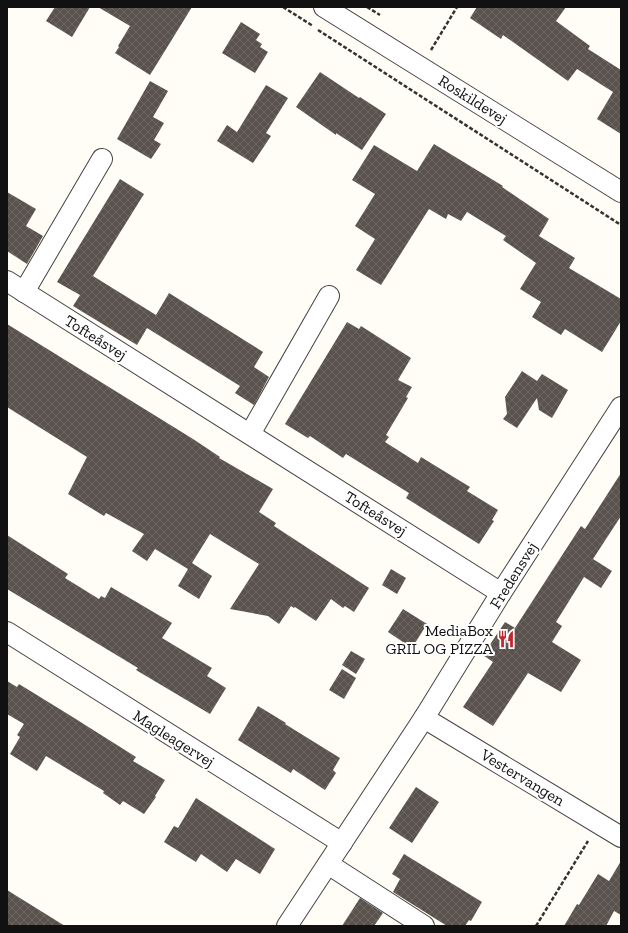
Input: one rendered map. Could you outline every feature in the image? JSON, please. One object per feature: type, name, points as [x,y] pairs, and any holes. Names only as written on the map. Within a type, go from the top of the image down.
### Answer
[{"type":"street","name":"Roskildevej","points":[[324,7],[621,192]]},
{"type":"street","points":[[24,292],[102,159]]},
{"type":"street","name":"Tofteåsvej","points":[[7,281],[501,592]]},
{"type":"street","points":[[250,434],[329,296]]},
{"type":"street","name":"Fredensvej","points":[[287,926],[424,718],[501,592],[621,407]]},
{"type":"street","name":"Magleagervej","points":[[7,632],[342,843]]},
{"type":"street","name":"Vestervangen","points":[[424,718],[621,837]]},
{"type":"street","points":[[328,864],[424,926]]},
{"type":"path","points":[[283,7],[621,224]]},
{"type":"path","points":[[421,67],[457,7]]},
{"type":"path","points":[[536,926],[598,823]]},
{"type":"building","points":[[55,7],[90,7],[72,37],[46,21]]},
{"type":"building","points":[[98,7],[192,7],[150,75],[115,53],[130,26]]},
{"type":"building","points":[[477,7],[566,7],[556,21],[590,46],[588,49],[621,70],[621,134],[597,119],[613,92],[577,69],[568,81],[503,35],[501,39],[470,18]]},
{"type":"building","points":[[241,22],[260,34],[256,40],[262,44],[260,47],[268,52],[255,73],[222,53]]},
{"type":"building","points":[[320,72],[386,114],[362,150],[336,133],[336,135],[296,107]]},
{"type":"building","points":[[150,81],[168,91],[153,117],[164,123],[154,140],[161,144],[151,159],[117,139]]},
{"type":"building","points":[[266,85],[288,98],[266,133],[271,136],[253,163],[217,141],[227,125],[237,132]]},
{"type":"building","points":[[434,144],[503,186],[502,187],[549,219],[539,236],[575,258],[569,268],[621,299],[621,321],[602,352],[565,329],[561,335],[532,317],[541,302],[520,289],[536,263],[503,240],[506,236],[467,212],[461,221],[448,214],[446,219],[429,209],[381,285],[356,270],[375,239],[355,226],[375,194],[352,180],[374,145],[417,171]]},
{"type":"building","points":[[120,179],[144,194],[93,276],[156,315],[169,293],[263,352],[254,367],[269,377],[254,405],[235,393],[240,386],[147,328],[137,345],[73,306],[80,295],[57,282]]},
{"type":"building","points":[[7,192],[36,209],[26,226],[43,236],[27,264],[7,251]]},
{"type":"building","points":[[347,322],[359,329],[361,326],[411,358],[398,380],[412,387],[406,397],[408,398],[386,435],[389,437],[385,442],[418,463],[421,457],[470,487],[467,491],[498,510],[492,520],[494,521],[479,544],[406,498],[409,493],[346,454],[343,458],[310,436],[308,438],[285,424]]},
{"type":"building","points":[[7,324],[193,439],[220,457],[219,458],[273,489],[259,512],[276,523],[274,526],[369,588],[354,612],[345,606],[343,608],[331,599],[316,621],[295,607],[294,608],[291,606],[279,624],[268,616],[230,609],[259,564],[210,534],[192,563],[212,576],[199,599],[178,586],[188,569],[155,549],[147,561],[132,551],[144,534],[106,513],[104,516],[68,494],[87,457],[7,407]]},
{"type":"building","points":[[522,371],[537,381],[542,374],[568,390],[552,418],[539,410],[537,398],[517,428],[503,419],[507,414],[505,397]]},
{"type":"building","points":[[621,473],[621,516],[593,559],[612,571],[601,588],[584,577],[556,622],[562,626],[552,642],[581,660],[561,692],[528,673],[493,726],[463,707],[493,662],[483,655],[505,622],[515,628],[581,526],[585,529]]},
{"type":"building","points":[[7,535],[68,574],[65,578],[99,599],[101,596],[105,598],[111,587],[172,623],[162,638],[212,668],[207,676],[226,688],[210,714],[136,670],[138,668],[7,589]]},
{"type":"building","points":[[391,569],[406,578],[397,594],[382,585]]},
{"type":"building","points":[[403,609],[427,624],[412,648],[388,632]]},
{"type":"building","points":[[351,651],[365,659],[356,674],[342,665]]},
{"type":"building","points":[[342,669],[356,678],[344,699],[329,690]]},
{"type":"building","points":[[7,681],[17,687],[19,684],[71,716],[136,757],[133,761],[165,780],[155,796],[156,797],[144,814],[123,801],[120,805],[103,793],[104,791],[46,756],[37,771],[10,754],[20,737],[17,735],[24,724],[7,714]]},
{"type":"building","points":[[258,706],[340,758],[333,770],[336,773],[325,790],[293,769],[291,773],[238,740]]},
{"type":"building","points":[[416,787],[439,802],[412,843],[389,828]]},
{"type":"building","points":[[196,798],[275,849],[260,874],[236,859],[227,872],[201,854],[196,862],[164,842],[174,826],[178,828]]},
{"type":"building","points":[[404,854],[482,902],[471,921],[469,920],[465,926],[447,926],[393,892],[400,879],[392,874]]},
{"type":"building","points":[[621,861],[621,915],[614,911],[606,926],[564,926],[598,874],[609,881]]},
{"type":"building","points":[[7,890],[65,926],[7,926]]},
{"type":"building","points":[[360,898],[383,913],[374,926],[342,926]]},
{"type":"place","name":"MediaBox GRIL OG PIZZA","points":[[506,639]]}]
